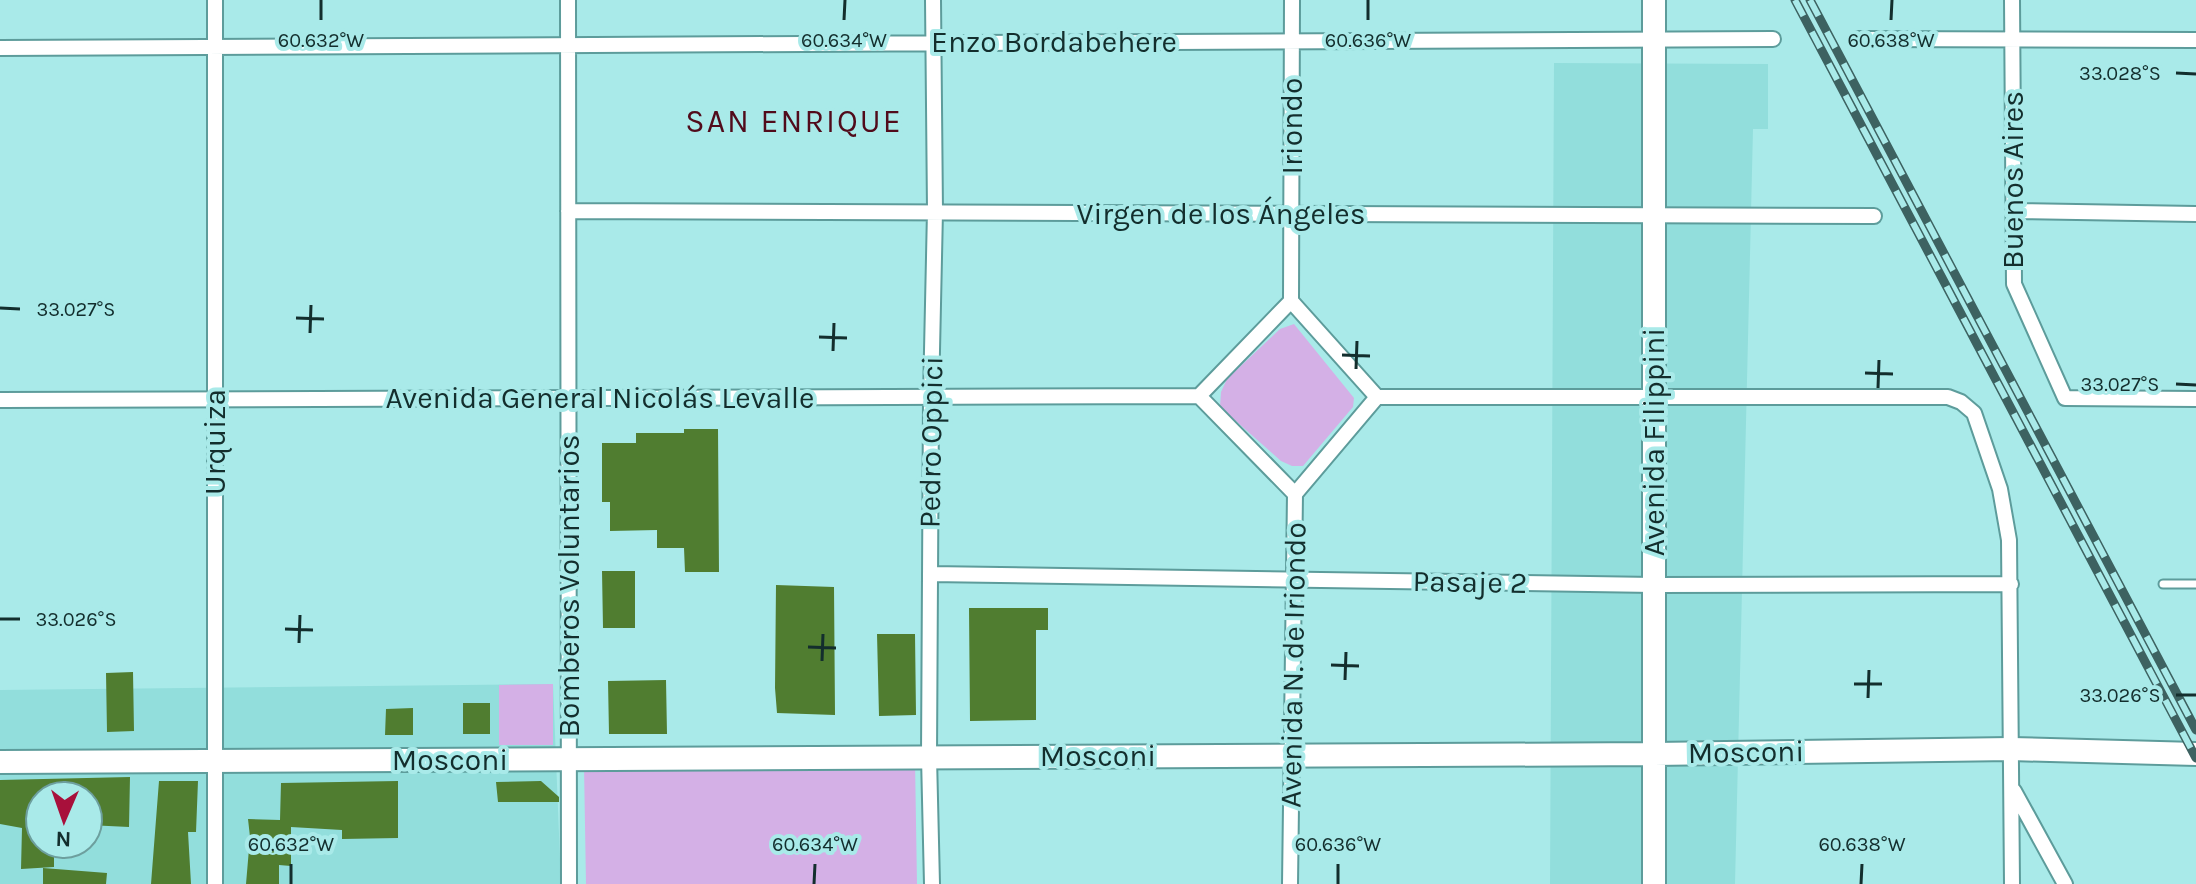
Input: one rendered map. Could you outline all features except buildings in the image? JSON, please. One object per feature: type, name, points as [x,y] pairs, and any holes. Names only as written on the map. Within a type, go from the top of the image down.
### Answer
[{"type":"street","name":"Urquiza","points":[[215,0],[215,884]]},
{"type":"street","name":"Bomberos Voluntarios","points":[[568,0],[569,884]]},
{"type":"street","name":"Pedro Oppici","points":[[932,884],[929,757],[935,211],[933,0]]},
{"type":"street","name":"Iriondo","points":[[1291,301],[1292,0]]},
{"type":"street","name":"Avenida Filippini","points":[[1654,0],[1654,884]]},
{"type":"street","name":"Buenos Aires","points":[[2012,0],[2014,284],[2065,398],[2196,399]]},
{"type":"street","name":"Enzo Bordabehere","points":[[0,48],[1773,39]]},
{"type":"street","points":[[1858,39],[2196,40]]},
{"type":"street","name":"Virgen de los Ángeles","points":[[568,211],[1874,216]]},
{"type":"street","points":[[2013,211],[2196,214]]},
{"type":"street","points":[[1377,397],[1295,494],[1199,396],[1291,301],[1377,397],[1948,397],[1961,402],[1974,413],[1984,438],[2000,489],[2009,540],[2012,884]]},
{"type":"street","name":"Avenida General Nicolás Levalle","points":[[0,400],[1199,396]]},
{"type":"street","name":"Avenida N. de Iriondo","points":[[1290,884],[1295,494]]},
{"type":"street","name":"Pasaje 2","points":[[930,574],[1654,585],[2011,584]]},
{"type":"street","name":"Mosconi","points":[[0,762],[1654,754],[2011,749],[2196,754]]},
{"type":"street","points":[[2012,787],[2065,884]]},
{"type":"lane","points":[[2163,584],[2196,584]]},
{"type":"shaded area","points":[[1554,63],[1768,64],[1768,129],[1753,129],[1735,884],[1550,884]]},
{"type":"shaded area","points":[[1294,324],[1354,398],[1353,407],[1303,466],[1292,466],[1281,461],[1220,407],[1221,392],[1227,379],[1280,329]]},
{"type":"shaded area","points":[[553,684],[561,884],[0,884],[0,690]]},
{"type":"shaded area","points":[[553,684],[553,745],[499,745],[499,685]]},
{"type":"shaded area","points":[[915,761],[917,884],[586,884],[584,766]]},
{"type":"railway","points":[[1795,0],[2196,758]]},
{"type":"railway","points":[[1810,0],[2196,730]]},
{"type":"district","name":"SAN ENRIQUE","points":[[794,121]]}]
